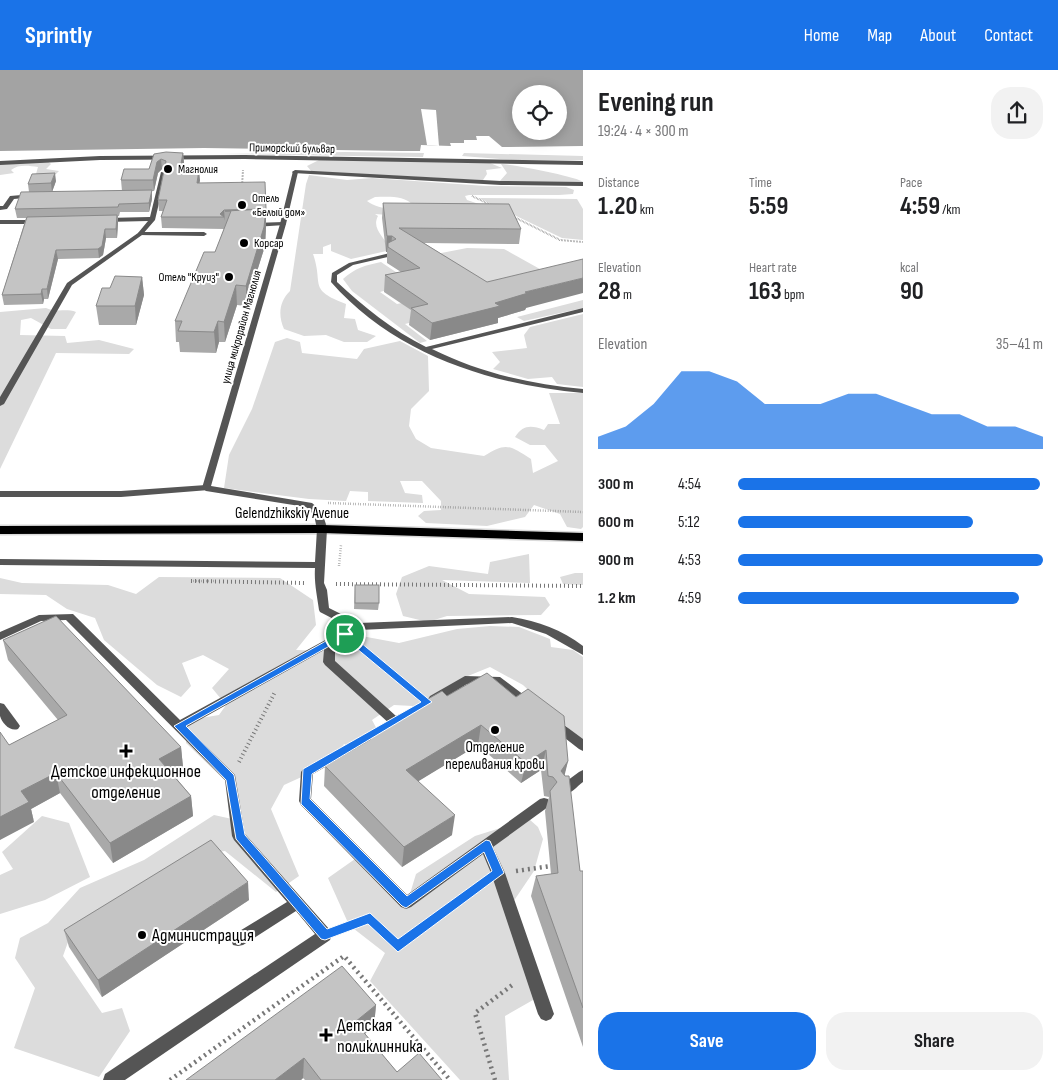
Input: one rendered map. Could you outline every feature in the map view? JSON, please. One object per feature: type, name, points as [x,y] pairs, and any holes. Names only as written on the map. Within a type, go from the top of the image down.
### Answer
[{"type":"main road","name":"Gelendzhikskiy Avenue","points":[[0,530],[322,529],[583,537]]},
{"type":"street","name":"Приморский бульвар","points":[[0,163],[100,158],[245,157],[583,163]]},
{"type":"street","name":"улица микрорайон Магнолия","points":[[206,488],[283,224],[295,172],[500,183],[583,184]]},
{"type":"street","points":[[0,404],[69,284],[140,234],[153,219],[163,173]]},
{"type":"street","points":[[150,195],[158,195]]},
{"type":"street","points":[[0,208],[5,208],[12,197],[41,196]]},
{"type":"street","points":[[96,220],[153,219]]},
{"type":"street","points":[[0,223],[49,221]]},
{"type":"street","points":[[244,225],[283,224]]},
{"type":"street","points":[[140,234],[204,234]]},
{"type":"street","points":[[390,255],[342,268],[334,274],[334,282],[351,300],[378,320],[425,349],[470,369],[537,386],[583,390]]},
{"type":"street","points":[[425,349],[583,310]]},
{"type":"street","points":[[0,494],[121,494],[206,488],[309,505],[318,515],[322,529],[319,583],[322,590],[324,610],[357,627]]},
{"type":"street","points":[[0,562],[321,565]]},
{"type":"street","points":[[0,636],[39,618],[69,616],[231,778],[240,836],[325,935],[111,1080]]},
{"type":"street","points":[[179,726],[357,627],[512,620],[529,622],[546,629],[583,651]]},
{"type":"street","points":[[330,642],[329,662],[395,722]]},
{"type":"street","points":[[427,702],[465,680],[496,680],[583,746]]},
{"type":"street","points":[[0,707],[14,726]]},
{"type":"street","points":[[411,712],[307,772],[305,801],[406,903],[544,803]]},
{"type":"street","points":[[564,790],[583,775]]},
{"type":"street","points":[[486,844],[498,873],[546,1014]]},
{"type":"street","points":[[238,940],[297,903]]},
{"type":"path","points":[[242,172],[242,193]]},
{"type":"path","points":[[469,195],[499,210]]},
{"type":"path","points":[[507,214],[560,240],[583,242]]},
{"type":"path","points":[[189,581],[583,586]]},
{"type":"path","points":[[345,634],[427,702]]},
{"type":"path","points":[[231,778],[289,665]]},
{"type":"path","points":[[325,935],[370,918],[398,947],[498,873],[551,866]]},
{"type":"path","points":[[170,1080],[344,956],[450,1080]]},
{"type":"path","points":[[495,1080],[475,1013],[531,971]]},
{"type":"shaded area","points":[[0,70],[583,70],[583,146],[502,147],[489,136],[476,136],[477,140],[464,140],[464,143],[450,143],[451,146],[421,145],[420,151],[204,148],[0,151]]},
{"type":"shaded area","points":[[424,153],[423,157],[219,154]]},
{"type":"shaded area","points":[[464,153],[583,156],[583,160],[512,160],[462,156]]},
{"type":"shaded area","points":[[45,159],[51,164],[46,169],[59,171],[55,175],[36,174],[38,167],[24,166],[11,170],[14,173],[0,175],[0,165],[12,161]]},
{"type":"shaded area","points":[[321,159],[490,163],[502,168],[486,170],[487,174],[483,180],[312,172],[307,166]]},
{"type":"shaded area","points":[[501,164],[558,174],[583,182],[499,182],[507,173]]},
{"type":"shaded area","points":[[309,175],[347,180],[372,178],[486,186],[566,187],[574,190],[573,194],[559,195],[469,195],[465,196],[467,200],[482,205],[388,215],[375,214],[378,216],[376,221],[377,229],[391,250],[351,259],[331,251],[331,244],[323,247],[323,254],[313,254],[321,290],[334,299],[346,304],[344,318],[355,319],[358,330],[376,336],[367,342],[344,342],[326,335],[304,336],[284,329],[282,324],[280,314],[282,304],[290,291],[306,184]],"holes":[[[375,197],[401,198],[414,206],[378,207],[367,201]]]},
{"type":"shaded area","points":[[479,198],[577,199],[583,209],[583,240],[562,238]]},
{"type":"shaded area","points":[[467,248],[504,249],[556,278],[492,292],[431,255]]},
{"type":"shaded area","points":[[381,262],[412,283],[380,292],[397,304],[407,302],[429,318],[405,324],[427,341],[420,343],[352,291],[343,279],[352,272],[370,264]]},
{"type":"shaded area","points":[[583,300],[583,308],[524,321],[517,317]]},
{"type":"shaded area","points":[[46,308],[76,312],[66,329],[51,329],[31,318],[21,320],[20,335],[65,336],[67,343],[99,340],[134,349],[129,354],[56,353],[0,469],[0,312]]},
{"type":"shaded area","points":[[583,314],[583,387],[557,384],[552,377],[528,379],[493,369],[500,362],[492,352],[527,348],[524,335],[530,327]]},
{"type":"shaded area","points":[[287,338],[300,342],[302,353],[357,359],[364,349],[400,341],[428,356],[429,391],[411,409],[409,426],[416,439],[431,448],[484,456],[503,447],[512,448],[531,459],[533,473],[558,461],[545,445],[530,445],[515,437],[524,428],[535,427],[544,430],[548,424],[560,424],[549,393],[583,393],[583,527],[581,529],[567,527],[560,514],[534,505],[525,517],[487,526],[426,523],[418,516],[424,511],[441,510],[441,501],[422,481],[400,481],[405,493],[422,495],[423,503],[368,501],[368,492],[350,491],[346,501],[309,499],[224,488],[229,455],[252,409],[275,342]]},
{"type":"shaded area","points":[[529,554],[530,583],[442,580],[469,594],[545,597],[550,605],[541,615],[447,616],[428,622],[403,616],[396,594],[402,577],[429,566],[488,574],[490,562]]},
{"type":"shaded area","points":[[583,573],[583,585],[563,584],[560,577]]},
{"type":"shaded area","points":[[159,577],[280,578],[313,600],[316,625],[296,650],[330,651],[356,635],[399,643],[457,629],[490,626],[519,627],[550,639],[551,647],[573,650],[583,657],[583,742],[523,685],[490,667],[463,678],[432,707],[394,705],[372,720],[380,735],[361,749],[344,744],[330,764],[284,785],[271,809],[299,876],[276,892],[225,851],[199,855],[68,942],[63,956],[102,1013],[122,1008],[130,1031],[99,1077],[14,1048],[35,988],[15,958],[20,938],[48,923],[80,888],[144,860],[214,815],[241,821],[237,792],[186,743],[187,724],[201,718],[219,715],[226,705],[212,688],[229,669],[203,655],[182,663],[191,686],[181,697],[157,685],[104,640],[95,618],[67,609],[46,595],[0,594],[0,578],[22,583],[108,585],[136,594]]},
{"type":"shaded area","points":[[42,816],[69,823],[90,877],[45,900],[0,914],[0,875],[13,869],[2,852]]},
{"type":"shaded area","points":[[529,819],[538,827],[543,839],[534,871],[509,908],[540,996],[505,1016],[509,1080],[460,1080],[370,981],[385,953],[349,925],[328,878],[355,859],[409,897],[416,874],[475,836]]},
{"type":"pier","points":[[421,109],[436,110],[439,146],[427,145]]},
{"type":"building","points":[[166,152],[183,153],[180,169],[199,169],[197,183],[265,182],[266,209],[224,210],[220,214],[224,217],[161,217],[167,200],[158,200],[166,161],[161,159],[157,162],[153,180],[121,180],[124,169],[149,169],[154,154]]},
{"type":"building","points":[[55,173],[51,183],[28,184],[32,174]]},
{"type":"building","points":[[152,190],[149,203],[119,204],[118,207],[15,209],[21,192]]},
{"type":"building","points":[[383,203],[509,204],[521,229],[399,228],[487,282],[583,259],[583,278],[525,292],[528,293],[495,303],[500,306],[432,323],[411,308],[428,304],[385,275],[420,268],[388,247],[388,243],[396,239],[392,236],[387,236]]},
{"type":"building","points":[[266,209],[264,227],[246,286],[236,285],[224,322],[218,321],[214,332],[178,331],[182,321],[175,321],[204,252],[215,252],[231,211],[225,211]]},
{"type":"building","points":[[117,215],[116,229],[105,229],[102,246],[98,249],[56,250],[47,289],[42,289],[41,294],[2,295],[27,217]]},
{"type":"building","points":[[115,276],[142,277],[135,306],[96,306],[102,288],[110,288]]},
{"type":"building","points":[[355,585],[379,585],[379,603],[355,603]]},
{"type":"building","name":"Детское инфекционное отделение","points":[[56,616],[181,747],[159,759],[191,796],[110,843],[56,773],[21,791],[29,802],[0,817],[0,732],[9,745],[67,715],[3,640]]},
{"type":"building","points":[[487,673],[516,697],[528,689],[564,716],[568,761],[561,771],[565,776],[569,776],[580,871],[583,871],[583,1008],[536,876],[558,873],[550,791],[557,782],[553,777],[548,776],[546,750],[526,763],[481,725],[406,770],[455,815],[404,847],[325,766],[371,739],[366,734],[442,691],[447,696]]},
{"type":"building","name":"Администрация","points":[[211,840],[248,882],[98,980],[64,930]]},
{"type":"building","points":[[342,966],[376,1005],[355,1022],[397,1072],[419,1053],[442,1080],[321,1080],[304,1058],[275,1080],[186,1080]]},
{"type":"place","name":"Магнолия","points":[[168,169]]},
{"type":"place","name":"Отель «Белый дом»","points":[[242,205]]},
{"type":"place","name":"Корсар","points":[[244,243]]},
{"type":"place","name":"Отель \"Круиз\"","points":[[229,277]]},
{"type":"place","name":"Отделение переливания крови","points":[[495,730]]},
{"type":"place","name":"Детское инфекционное отделение","points":[[126,751]]},
{"type":"place","name":"Администрация","points":[[142,935]]},
{"type":"place","name":"Детская поликлинника","points":[[326,1035]]},
{"type":"route","points":[[345,634],[427,702],[307,772],[305,801],[406,903],[486,844],[498,873],[398,947],[370,918],[325,935],[240,836],[231,778],[179,726],[345,634]]}]
